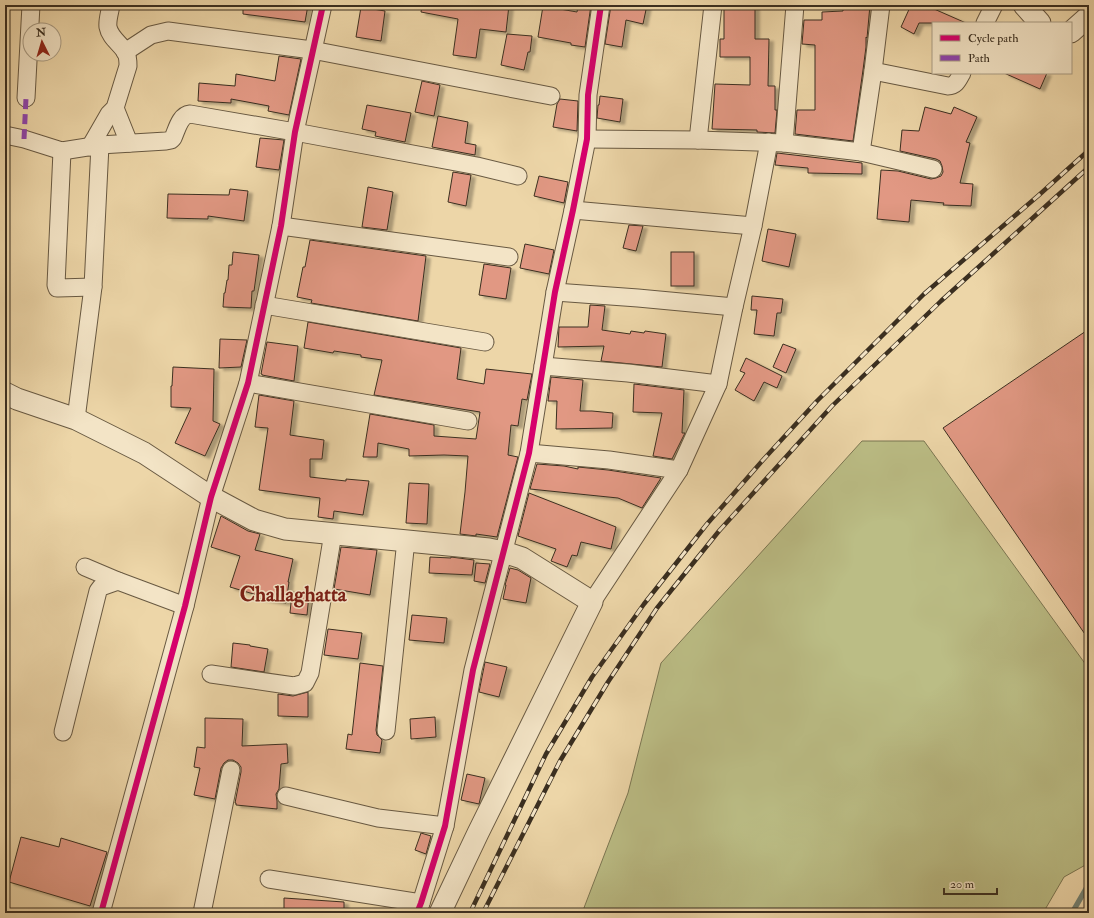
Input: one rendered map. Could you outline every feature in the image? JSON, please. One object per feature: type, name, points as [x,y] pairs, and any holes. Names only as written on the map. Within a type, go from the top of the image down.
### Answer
[{"type":"street","points":[[26,98],[31,5]]},
{"type":"street","points":[[76,419],[92,288],[95,146],[109,114],[115,108],[128,66],[128,59],[125,52],[108,30],[111,5]]},
{"type":"street","points":[[101,913],[185,606],[211,497],[248,383],[281,226],[295,132],[323,5]]},
{"type":"street","points":[[270,879],[419,908],[445,826],[473,670],[529,453],[555,292],[574,210],[587,139],[588,95],[601,5]]},
{"type":"street","points":[[698,140],[713,5]]},
{"type":"street","points":[[440,913],[504,778],[592,602],[680,470],[718,384],[753,226],[776,143],[795,5]]},
{"type":"street","points":[[861,152],[874,71],[881,5]]},
{"type":"street","points":[[986,22],[994,5]]},
{"type":"street","points":[[1024,5],[1039,22]]},
{"type":"street","points":[[1072,31],[1089,16]]},
{"type":"street","points":[[125,52],[151,35],[168,31],[312,50],[550,96]]},
{"type":"street","points":[[874,71],[948,86],[952,86],[957,83],[962,74]]},
{"type":"street","points":[[115,108],[129,143]]},
{"type":"street","points":[[5,135],[24,139],[62,151],[95,146],[171,140],[182,117],[186,114],[190,114],[476,166],[518,176]]},
{"type":"street","points":[[587,139],[698,140],[776,143],[861,152],[933,169]]},
{"type":"street","points":[[62,151],[56,285],[58,288],[92,288]]},
{"type":"street","points":[[574,210],[753,226]]},
{"type":"street","points":[[281,226],[509,257]]},
{"type":"street","points":[[555,292],[734,307]]},
{"type":"street","points":[[264,305],[485,342]]},
{"type":"street","points":[[543,366],[628,373],[718,384]]},
{"type":"street","points":[[248,383],[468,421]]},
{"type":"street","points":[[5,393],[17,399],[76,419],[144,453],[211,497],[254,520],[285,529],[406,540],[504,552],[522,558],[592,602]]},
{"type":"street","points":[[529,453],[609,460],[680,470]]},
{"type":"street","points":[[210,674],[294,686],[305,683],[310,673],[334,533]]},
{"type":"street","points":[[386,731],[406,540]]},
{"type":"street","points":[[85,567],[185,606]]},
{"type":"street","points":[[63,732],[98,591],[102,587],[118,581]]},
{"type":"street","points":[[202,913],[231,770]]},
{"type":"street","points":[[286,796],[378,818],[445,826]]},
{"type":"green space","points":[[862,441],[924,441],[1089,669],[1089,863],[1064,877],[1043,913],[582,913],[628,793],[661,663]]},
{"type":"building","points":[[243,5],[308,5],[305,22],[243,14]]},
{"type":"building","points":[[422,5],[509,5],[506,32],[480,29],[476,58],[453,55],[458,19],[421,12]]},
{"type":"building","points":[[578,5],[591,5],[585,47],[538,37],[543,6],[577,12]]},
{"type":"building","points":[[611,5],[647,5],[643,24],[626,20],[622,47],[605,44]]},
{"type":"building","points":[[724,5],[755,5],[755,39],[769,39],[768,86],[775,86],[775,110],[777,110],[775,133],[757,132],[757,130],[712,129],[715,84],[750,85],[750,57],[720,57],[720,39],[724,39]]},
{"type":"building","points":[[843,5],[870,5],[866,47],[853,141],[795,134],[797,110],[815,110],[815,45],[802,44],[804,20],[822,20],[822,12],[843,11]]},
{"type":"building","points":[[911,5],[925,5],[964,22],[919,23],[914,34],[901,27]]},
{"type":"building","points":[[361,7],[385,11],[381,41],[356,37]]},
{"type":"building","points":[[507,34],[532,36],[530,52],[528,52],[524,70],[501,65]]},
{"type":"building","points":[[279,56],[301,59],[289,115],[268,111],[269,106],[231,99],[231,103],[198,101],[199,83],[235,86],[236,74],[275,81]]},
{"type":"building","points":[[1006,74],[1047,74],[1040,89]]},
{"type":"building","points":[[422,81],[440,85],[434,116],[415,112]]},
{"type":"building","points":[[600,96],[623,99],[620,122],[597,118]]},
{"type":"building","points":[[560,99],[578,101],[577,131],[553,127],[557,104]]},
{"type":"building","points":[[367,105],[411,113],[405,142],[375,136],[376,132],[362,129]]},
{"type":"building","points":[[925,107],[951,114],[954,107],[977,117],[966,142],[970,143],[960,183],[973,184],[971,206],[943,205],[944,203],[911,200],[909,222],[877,219],[881,170],[898,171],[931,179],[941,176],[943,172],[940,161],[936,159],[900,151],[902,130],[919,131]]},
{"type":"building","points":[[438,116],[468,122],[465,143],[476,145],[475,155],[432,147]]},
{"type":"building","points":[[260,138],[284,140],[279,170],[256,167]]},
{"type":"building","points":[[777,153],[862,163],[862,174],[808,173],[808,168],[775,165]]},
{"type":"building","points":[[453,172],[471,175],[466,206],[448,202]]},
{"type":"building","points":[[539,176],[568,182],[564,203],[534,196]]},
{"type":"building","points":[[368,187],[393,192],[387,230],[362,227]]},
{"type":"building","points":[[230,189],[248,191],[244,221],[208,216],[208,219],[167,218],[168,194],[229,195]]},
{"type":"building","points":[[629,225],[643,226],[636,251],[623,248]]},
{"type":"building","points":[[768,229],[796,234],[789,267],[762,261]]},
{"type":"building","points":[[310,240],[426,256],[418,321],[311,303],[312,300],[297,297]]},
{"type":"building","points":[[525,244],[554,250],[549,274],[520,268]]},
{"type":"building","points":[[233,252],[259,255],[254,291],[252,291],[251,308],[223,307],[229,265],[232,265]]},
{"type":"building","points":[[671,252],[694,252],[694,286],[671,286]]},
{"type":"building","points":[[484,264],[511,268],[506,299],[479,295]]},
{"type":"building","points":[[752,296],[783,299],[781,313],[777,313],[774,336],[754,334],[757,310],[751,310]]},
{"type":"building","points":[[590,305],[605,306],[602,330],[630,334],[631,331],[644,333],[645,331],[666,334],[662,367],[601,361],[604,346],[558,347],[559,327],[588,327]]},
{"type":"building","points":[[308,322],[461,348],[457,379],[484,384],[486,369],[532,374],[527,400],[522,399],[518,426],[511,425],[508,455],[518,457],[497,537],[476,534],[476,536],[460,534],[468,456],[409,456],[409,449],[378,443],[377,457],[363,457],[370,414],[434,425],[434,436],[476,439],[480,412],[374,395],[382,360],[361,357],[361,355],[334,351],[333,353],[304,348]]},
{"type":"building","points":[[1089,329],[1089,640],[943,428]]},
{"type":"building","points":[[220,339],[247,340],[241,367],[219,368]]},
{"type":"building","points":[[267,342],[298,346],[294,381],[261,374]]},
{"type":"building","points":[[783,344],[796,349],[786,373],[773,367]]},
{"type":"building","points":[[746,358],[782,376],[777,388],[764,382],[754,401],[735,390],[745,373],[740,371]]},
{"type":"building","points":[[173,367],[214,369],[213,421],[220,424],[205,456],[175,443],[191,408],[171,407]]},
{"type":"building","points":[[551,377],[583,380],[580,411],[613,413],[612,428],[556,429],[557,401],[548,401]]},
{"type":"building","points":[[634,384],[684,390],[682,433],[685,433],[672,459],[653,456],[662,413],[633,412]]},
{"type":"building","points":[[259,395],[294,401],[290,435],[324,440],[322,459],[310,459],[310,477],[346,481],[346,479],[369,481],[363,515],[334,511],[333,519],[318,517],[320,498],[259,490],[268,428],[255,427]]},
{"type":"building","points":[[537,464],[564,466],[578,469],[578,467],[608,470],[661,478],[642,508],[618,498],[530,489]]},
{"type":"building","points":[[409,483],[429,484],[427,524],[406,523]]},
{"type":"building","points":[[529,493],[616,527],[611,549],[581,542],[577,556],[572,555],[567,567],[551,561],[556,549],[518,536]]},
{"type":"building","points":[[221,516],[248,531],[260,534],[255,550],[293,559],[288,582],[286,603],[257,598],[257,595],[230,587],[240,556],[211,547]]},
{"type":"building","points":[[341,547],[377,550],[370,595],[334,589]]},
{"type":"building","points":[[430,557],[451,557],[474,560],[472,575],[429,573]]},
{"type":"building","points":[[476,563],[490,564],[485,583],[474,581]]},
{"type":"building","points":[[510,568],[518,570],[531,578],[526,603],[503,599]]},
{"type":"building","points":[[292,592],[309,594],[307,615],[290,613]]},
{"type":"building","points":[[412,615],[447,618],[444,643],[409,640]]},
{"type":"building","points":[[328,629],[362,633],[358,659],[324,655]]},
{"type":"building","points":[[233,643],[268,649],[264,672],[231,667]]},
{"type":"building","points":[[485,662],[507,667],[499,697],[479,692]]},
{"type":"building","points":[[360,663],[383,666],[376,730],[377,735],[382,740],[380,753],[346,749],[348,734],[352,735]]},
{"type":"building","points":[[308,692],[308,717],[278,716],[278,694],[293,696]]},
{"type":"building","points":[[435,717],[436,737],[411,739],[410,719]]},
{"type":"building","points":[[205,718],[243,719],[242,746],[287,744],[288,763],[281,764],[279,789],[276,794],[277,809],[236,805],[235,803],[241,767],[233,760],[228,760],[221,768],[215,799],[194,795],[200,768],[194,767],[197,747],[205,748]]},
{"type":"building","points":[[467,774],[485,778],[479,804],[461,800]]},
{"type":"building","points":[[421,833],[431,836],[426,854],[415,850]]},
{"type":"building","points":[[21,837],[59,847],[61,838],[107,852],[90,906],[9,882]]},
{"type":"building","points":[[284,898],[344,902],[344,913],[284,913]]},
{"type":"waterway","points":[[1072,913],[1089,885]]},
{"type":"railway","points":[[470,913],[546,754],[592,677],[644,604],[707,524],[817,401],[924,294],[1089,150]]},
{"type":"railway","points":[[483,913],[560,761],[608,682],[657,608],[719,531],[832,406],[941,301],[1089,167]]},
{"type":"marked path","points":[[24,139],[26,98]]},
{"type":"cycle path","points":[[101,913],[185,606],[211,497],[248,383],[281,226],[295,132],[323,5]]},
{"type":"cycle path","points":[[417,913],[445,826],[473,670],[529,453],[555,292],[587,139],[588,95],[601,5]]},
{"type":"district","name":"Challaghatta","points":[[293,594]]}]
